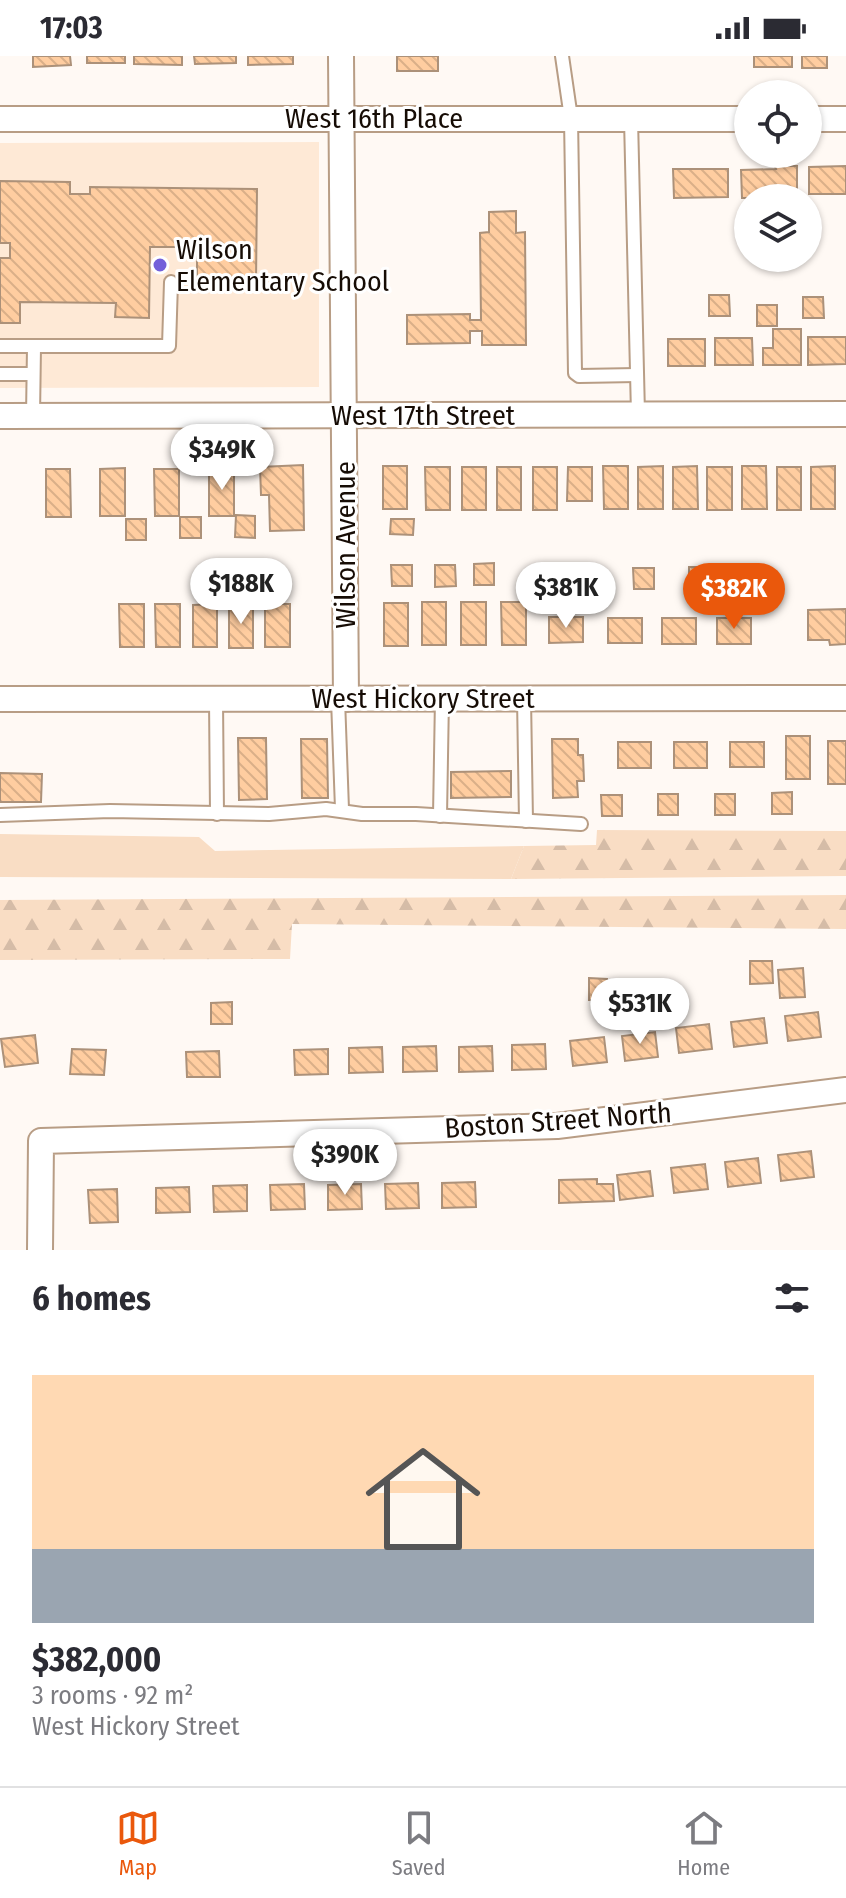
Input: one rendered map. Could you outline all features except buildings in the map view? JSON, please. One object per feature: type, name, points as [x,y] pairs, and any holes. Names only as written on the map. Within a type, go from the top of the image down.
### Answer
[{"type":"street","name":"Wilson Avenue","points":[[341,56],[344,415],[342,699]]},
{"type":"street","name":"West 16th Place","points":[[0,119],[734,119]]},
{"type":"street","points":[[822,119],[846,119]]},
{"type":"street","name":"West 17th Street","points":[[0,416],[846,414]]},
{"type":"street","name":"West Hickory Street","points":[[0,699],[846,698]]},
{"type":"street","name":"Boston Street North","points":[[40,1250],[41,1141],[557,1126],[846,1090]]},
{"type":"lane","points":[[562,56],[571,118],[575,373],[579,376],[637,375]]},
{"type":"lane","points":[[631,119],[638,414]]},
{"type":"lane","points":[[0,346],[169,346],[171,282]]},
{"type":"lane","points":[[33,416],[34,347]]},
{"type":"lane","points":[[0,374],[33,374]]},
{"type":"lane","points":[[440,816],[442,698]]},
{"type":"lane","points":[[524,698],[526,821]]},
{"type":"lane","points":[[216,699],[217,814]]},
{"type":"lane","points":[[342,699],[342,809]]},
{"type":"lane","points":[[0,815],[110,811],[217,814],[342,809],[362,814],[581,824]]},
{"type":"shaded area","name":"Wilson Elementary School","points":[[319,142],[319,387],[0,388],[0,143]]},
{"type":"green space","points":[[597,830],[846,831],[846,876],[511,879],[524,846],[596,845]]},
{"type":"green space","points":[[0,834],[199,837],[215,851],[524,846],[511,879],[0,877]]},
{"type":"green space","points":[[846,895],[846,929],[292,924],[290,959],[0,960],[0,900]]},
{"type":"place","name":"Wilson Elementary School","points":[[160,265]]}]
